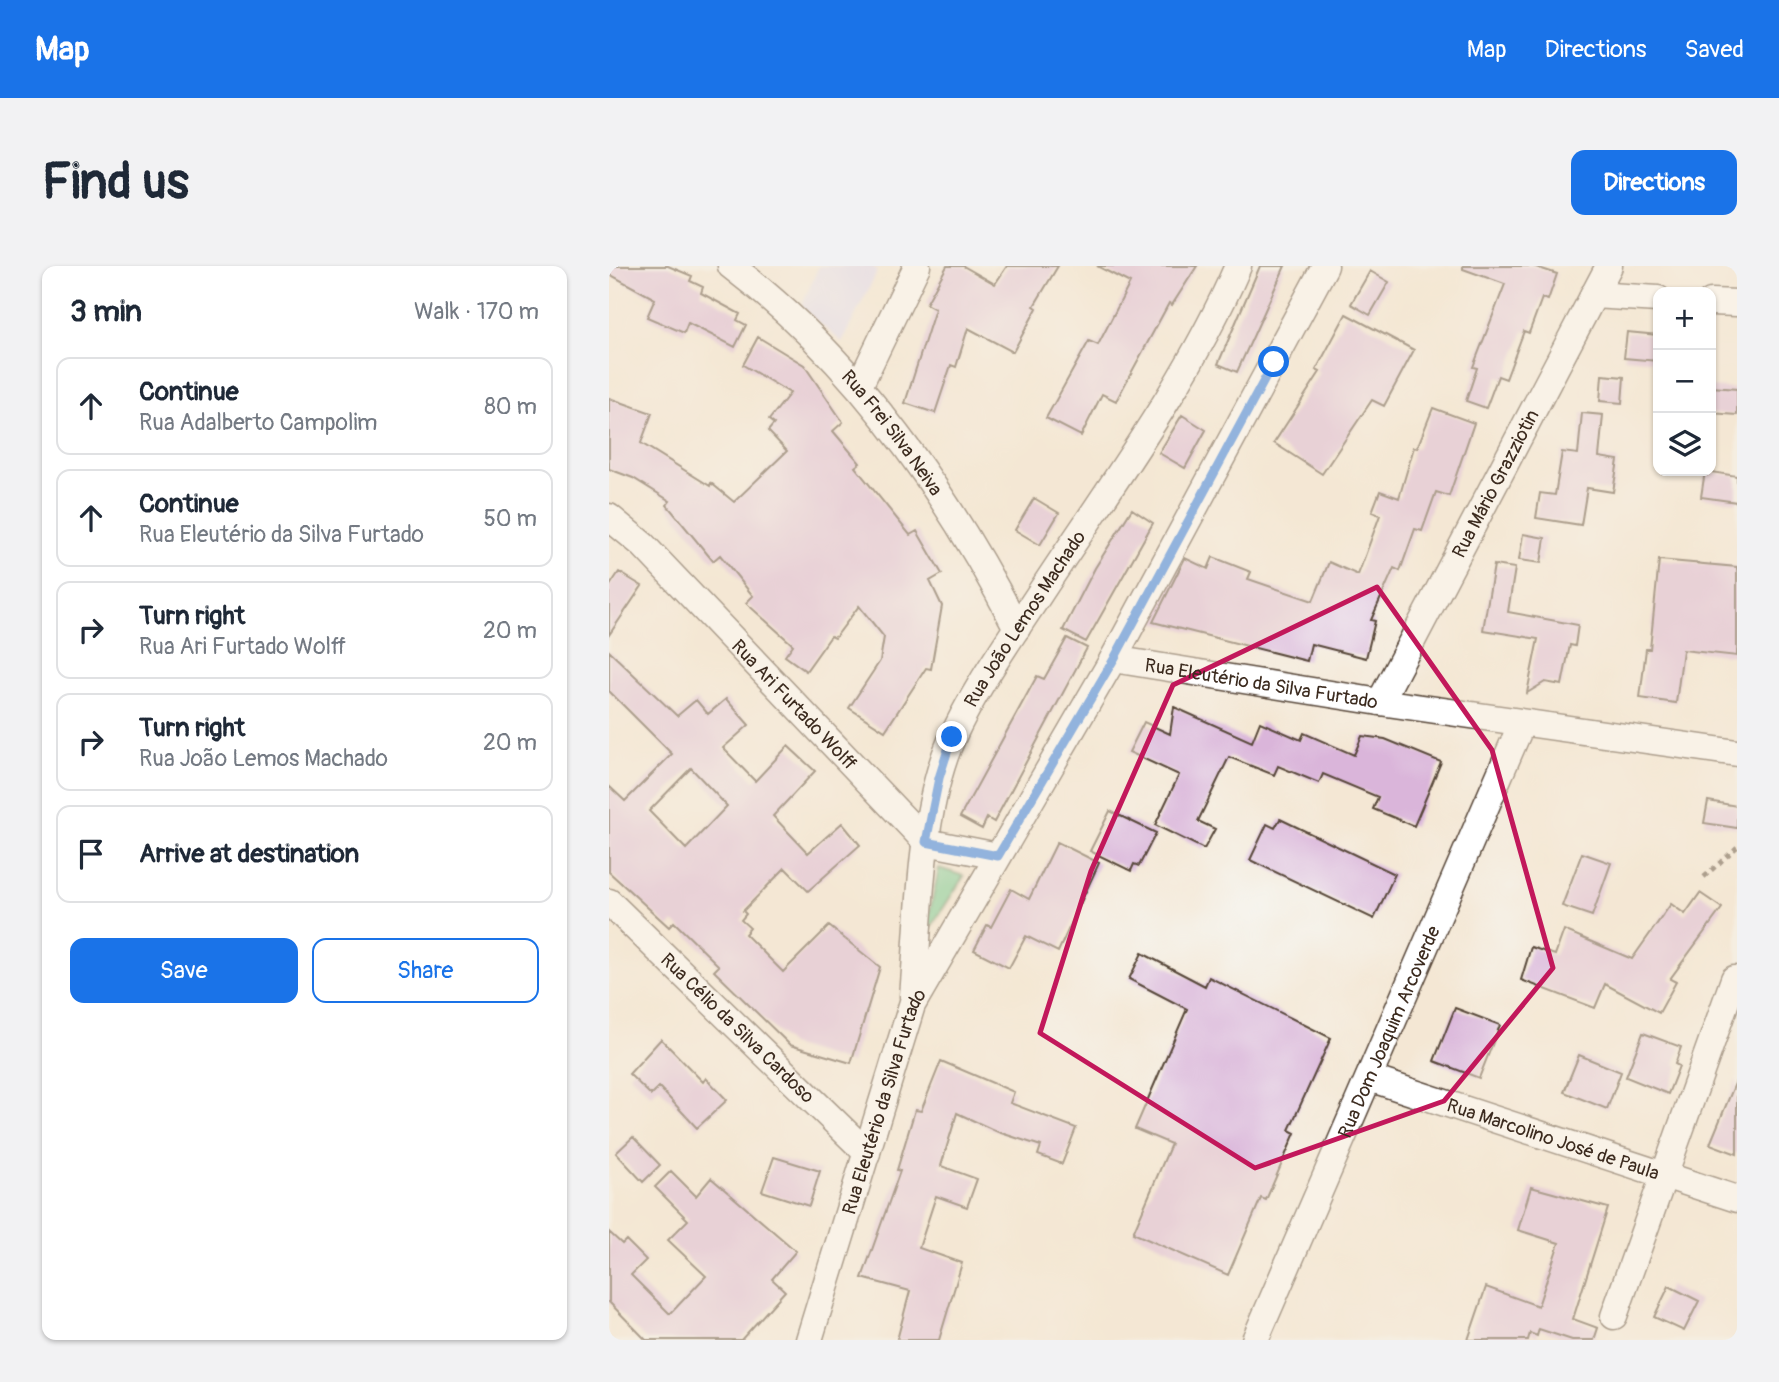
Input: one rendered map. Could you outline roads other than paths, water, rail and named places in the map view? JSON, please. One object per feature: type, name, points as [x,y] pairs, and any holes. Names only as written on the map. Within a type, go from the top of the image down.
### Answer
[{"type":"street","name":"Rua Frei Silva Neiva","points":[[731,266],[806,330],[859,386],[957,519],[1017,628]]},
{"type":"street","points":[[859,386],[917,266]]},
{"type":"street","name":"Rua João Lemos Machado","points":[[912,1005],[926,842],[939,778],[952,737],[1017,628],[1176,387],[1203,340],[1238,266]]},
{"type":"street","points":[[1114,659],[1325,266]]},
{"type":"street","name":"Rua Mário Grazziotin","points":[[1380,702],[1609,266]]},
{"type":"street","points":[[1593,295],[1653,299]]},
{"type":"street","points":[[1716,302],[1737,303]]},
{"type":"street","name":"Rua Ari Furtado Wolff","points":[[609,517],[643,545],[926,842]]},
{"type":"street","name":"Rua Eleutério da Silva Furtado","points":[[809,1340],[912,1005],[1114,659],[1380,702],[1737,753]]},
{"type":"street","name":"Rua Dom Joaquim Arcoverde","points":[[1255,1340],[1522,723]]},
{"type":"street","points":[[926,842],[998,856]]},
{"type":"street","name":"Rua Célio da Silva Cardoso","points":[[609,902],[867,1153]]},
{"type":"street","points":[[1614,1316],[1734,979]]},
{"type":"street","name":"Rua Marcolino José de Paula","points":[[1369,1078],[1737,1199]]}]
